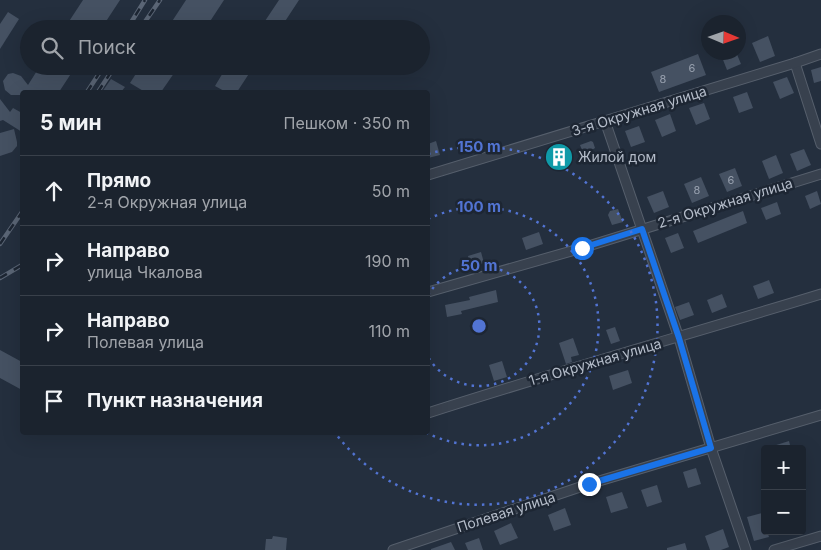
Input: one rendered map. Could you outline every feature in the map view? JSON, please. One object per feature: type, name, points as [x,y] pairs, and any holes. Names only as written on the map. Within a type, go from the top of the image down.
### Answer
[{"type":"street","name":"3-я Окружная улица","points":[[430,174],[821,54]]},
{"type":"street","points":[[795,63],[821,144]]},
{"type":"street","points":[[605,121],[679,338],[711,448],[746,550]]},
{"type":"street","name":"2-я Окружная улица","points":[[430,291],[582,248],[821,174]]},
{"type":"street","name":"1-я Окружная улица","points":[[430,412],[528,381],[679,338],[821,294]]},
{"type":"street","name":"Полевая улица","points":[[393,550],[589,484],[821,415]]},
{"type":"street","points":[[774,550],[821,536]]},
{"type":"building","points":[[83,0],[120,0],[107,20],[70,20]]},
{"type":"building","points":[[186,0],[224,0],[211,20],[173,20]]},
{"type":"building","points":[[279,0],[299,0],[286,20],[266,20]]},
{"type":"building","points":[[8,12],[19,19],[0,49],[0,24]]},
{"type":"building","points":[[768,36],[775,56],[760,62],[752,43]]},
{"type":"building","points":[[698,54],[706,75],[659,92],[651,72]]},
{"type":"building","points":[[723,60],[739,60],[741,64],[727,70]]},
{"type":"building","points":[[821,67],[821,81],[814,83],[811,70]]},
{"type":"building","points":[[13,73],[21,76],[28,85],[34,75],[70,75],[60,90],[20,90],[20,95],[11,95],[5,90],[3,81],[8,74]]},
{"type":"building","points":[[135,75],[173,75],[162,90],[142,90],[130,83]]},
{"type":"building","points":[[222,75],[248,75],[238,90],[222,90],[215,86]]},
{"type":"building","points":[[787,77],[794,93],[780,99],[773,82]]},
{"type":"building","points":[[111,79],[125,87],[123,90],[103,90]]},
{"type":"building","points":[[747,92],[753,108],[739,113],[733,97]]},
{"type":"building","points":[[0,99],[10,112],[13,108],[20,112],[20,131],[3,120],[0,121]]},
{"type":"building","points":[[704,103],[710,119],[696,125],[689,108]]},
{"type":"building","points":[[670,114],[676,131],[662,137],[655,120]]},
{"type":"building","points":[[639,126],[645,142],[631,147],[625,131]]},
{"type":"building","points":[[14,129],[17,146],[12,152],[0,156],[0,133]]},
{"type":"building","points":[[436,141],[440,155],[430,158],[430,143]]},
{"type":"building","name":"Жилой дом","points":[[591,141],[595,148],[584,155],[580,145]]},
{"type":"building","points":[[804,149],[811,165],[797,171],[790,154]]},
{"type":"building","name":"Жилой дом","points":[[563,150],[568,160],[555,166],[551,154]]},
{"type":"building","points":[[776,155],[783,173],[769,179],[762,161]]},
{"type":"building","points":[[735,168],[742,186],[727,192],[719,174]]},
{"type":"building","points":[[701,177],[709,196],[692,203],[684,184]]},
{"type":"building","points":[[663,191],[669,207],[654,213],[647,197]]},
{"type":"building","points":[[817,191],[821,204],[810,209],[805,196]]},
{"type":"building","points":[[777,202],[781,214],[766,220],[761,208]]},
{"type":"building","points":[[618,209],[623,222],[612,225],[608,215],[610,211]]},
{"type":"building","points":[[743,211],[747,223],[698,243],[693,231]]},
{"type":"building","points":[[539,232],[543,244],[526,250],[522,238]]},
{"type":"building","points":[[678,233],[684,248],[671,253],[665,238]]},
{"type":"building","points":[[481,252],[484,263],[470,267],[468,256]]},
{"type":"building","points":[[769,280],[774,293],[758,299],[753,286]]},
{"type":"building","points":[[496,290],[498,302],[461,311],[462,314],[447,317],[445,305],[470,300],[469,297]]},
{"type":"building","points":[[722,294],[727,307],[712,313],[707,300]]},
{"type":"building","points":[[689,302],[694,315],[680,320],[675,307]]},
{"type":"building","points":[[615,327],[620,341],[611,344],[606,330]]},
{"type":"building","points":[[573,338],[579,355],[571,357],[572,362],[566,364],[559,343]]},
{"type":"building","points":[[0,350],[20,361],[20,389],[0,378]]},
{"type":"building","points":[[502,361],[507,377],[494,381],[489,365]]},
{"type":"building","points":[[628,370],[632,383],[613,390],[609,376]]},
{"type":"building","points":[[789,441],[790,445],[776,445]]},
{"type":"building","points":[[696,468],[701,484],[688,488],[683,472]]},
{"type":"building","points":[[657,485],[662,502],[647,507],[641,490]]},
{"type":"building","points":[[622,492],[628,508],[611,513],[606,497]]},
{"type":"building","points":[[565,508],[571,525],[554,531],[548,515]]},
{"type":"building","points":[[761,513],[761,535],[768,535],[769,537],[754,541],[747,517]]},
{"type":"building","points":[[511,523],[518,538],[500,545],[494,531]]},
{"type":"building","points":[[723,529],[729,547],[721,550],[710,550],[705,536]]},
{"type":"building","points":[[273,536],[287,538],[286,550],[265,550],[266,539],[272,539]]},
{"type":"building","points":[[479,538],[483,550],[468,550],[465,543]]},
{"type":"building","points":[[451,542],[455,550],[431,550],[431,549]]},
{"type":"building","points":[[685,543],[687,550],[667,550],[667,548]]},
{"type":"railway","points":[[133,20],[145,0]]},
{"type":"railway","points":[[146,20],[160,0]]},
{"type":"railway","points":[[88,90],[98,75]]},
{"type":"railway","points":[[99,90],[109,75]]},
{"type":"railway","points":[[0,244],[20,215]]},
{"type":"railway","points":[[0,278],[20,266]]},
{"type":"place","name":"Жилой дом","points":[[559,157]]},
{"type":"route","points":[[582,248],[642,229],[679,338],[711,448],[589,484]]}]
